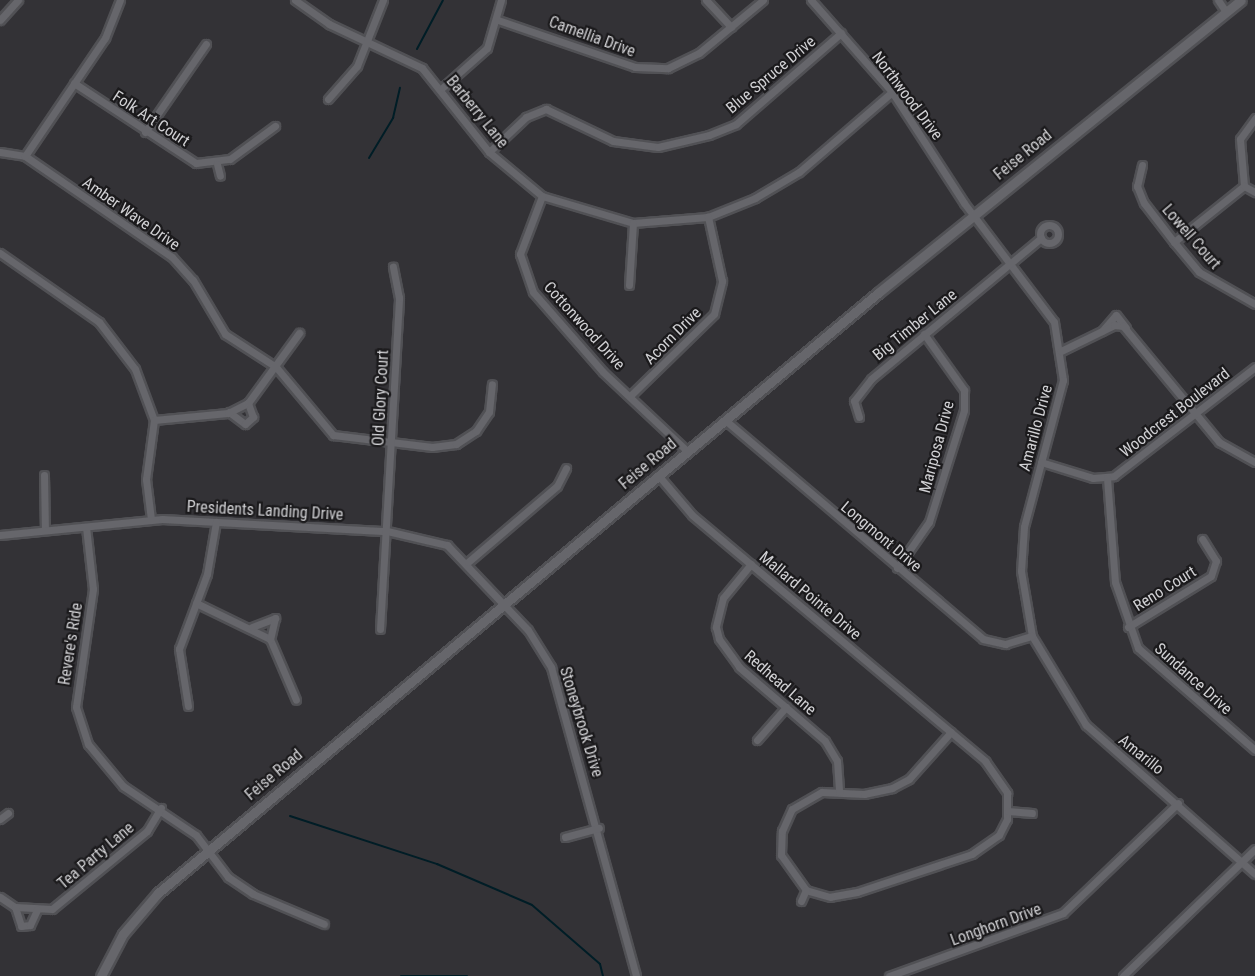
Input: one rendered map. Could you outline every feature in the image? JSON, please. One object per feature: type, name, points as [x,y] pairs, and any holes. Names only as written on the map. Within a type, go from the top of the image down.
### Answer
[{"type":"main road","name":"Feise Road","points":[[101,976],[133,921],[208,850],[503,602],[973,215],[1241,0]]},
{"type":"street","points":[[0,20],[18,0]]},
{"type":"street","points":[[25,156],[105,38],[120,0]]},
{"type":"street","name":"Barberry Lane","points":[[295,0],[329,24],[409,58],[442,88],[489,152],[542,196],[633,223],[708,217],[799,172],[892,93]]},
{"type":"street","points":[[328,99],[352,74],[383,0]]},
{"type":"street","points":[[442,88],[478,58],[498,20],[501,0]]},
{"type":"street","points":[[706,0],[731,27]]},
{"type":"street","name":"Camellia Drive","points":[[498,20],[645,69],[684,64],[763,0]]},
{"type":"street","name":"Northwood Drive","points":[[811,0],[892,93],[973,215]]},
{"type":"street","points":[[1218,0],[1226,12]]},
{"type":"street","name":"Blue Spruce Drive","points":[[489,152],[526,117],[546,109],[613,141],[658,147],[709,135],[736,124],[841,33]]},
{"type":"street","points":[[145,132],[206,44]]},
{"type":"street","name":"Folk Art Court","points":[[74,83],[145,132],[196,163],[217,164]]},
{"type":"street","points":[[1244,186],[1240,139],[1255,118]]},
{"type":"street","points":[[220,176],[217,164],[275,126]]},
{"type":"street","name":"Amber Wave Drive","points":[[0,152],[25,156],[172,257],[193,280],[225,334],[276,367],[333,435],[432,447],[462,441],[489,412],[492,384]]},
{"type":"street","name":"Lowell Court","points":[[1142,165],[1137,186],[1144,203],[1174,242],[1199,272],[1255,304]]},
{"type":"street","points":[[1244,186],[1255,192]]},
{"type":"street","points":[[1174,242],[1244,186]]},
{"type":"street","name":"Cottonwood Drive","points":[[542,196],[522,241],[524,274],[533,292],[603,372],[631,395],[687,451]]},
{"type":"street","name":"Amarillo Drive","points":[[973,215],[1051,315],[1061,351],[1057,414],[1041,462],[1024,527],[1021,572],[1032,636]]},
{"type":"street","name":"Acorn Drive","points":[[631,395],[714,314],[722,281],[708,217]]},
{"type":"street","points":[[629,285],[633,223]]},
{"type":"street","name":"Big Timber Lane","points":[[859,417],[856,396],[924,334],[1041,238]]},
{"type":"street","points":[[0,253],[108,331],[135,369],[154,420],[146,479],[151,519]]},
{"type":"street","name":"Old Glory Court","points":[[380,629],[399,298],[393,267]]},
{"type":"street","points":[[1061,351],[1102,331],[1126,328],[1219,442],[1255,462]]},
{"type":"street","points":[[154,420],[229,412],[248,403],[299,333]]},
{"type":"street","name":"Mariposa Drive","points":[[897,568],[929,522],[964,410],[964,390],[924,334]]},
{"type":"street","name":"Woodcrest Boulevard","points":[[1107,478],[1126,469],[1255,367]]},
{"type":"street","points":[[229,412],[245,424],[253,417],[248,403]]},
{"type":"street","name":"Longmont Drive","points":[[725,420],[897,568],[984,639],[1005,644],[1032,636]]},
{"type":"street","points":[[1041,462],[1107,478]]},
{"type":"street","points":[[468,562],[557,486],[566,468]]},
{"type":"street","points":[[44,475],[45,530]]},
{"type":"street","name":"Mallard Pointe Drive","points":[[658,475],[692,515],[991,766],[1007,794],[1008,811]]},
{"type":"street","name":"Sundance Drive","points":[[1107,478],[1115,582],[1128,627],[1162,673],[1255,750]]},
{"type":"street","name":"Presidents Landing Drive","points":[[0,535],[151,519],[387,531],[435,539],[468,562],[503,602]]},
{"type":"street","points":[[188,705],[179,649],[211,559],[216,522]]},
{"type":"street","name":"Revere's Ride","points":[[86,527],[93,589],[77,680],[80,726],[99,763],[123,786],[160,808],[208,850],[228,877],[253,894],[324,924]]},
{"type":"street","name":"Reno Court","points":[[1128,627],[1211,576],[1216,561],[1202,539]]},
{"type":"street","name":"Redhead Lane","points":[[751,564],[723,598],[716,627],[719,639],[739,668],[825,741],[837,761],[839,792]]},
{"type":"street","name":"Stoneybrook Drive","points":[[503,602],[551,667],[599,828],[636,976]]},
{"type":"street","points":[[196,603],[252,627],[270,639],[296,700]]},
{"type":"street","points":[[252,627],[275,618],[270,639]]},
{"type":"street","name":"Amarillo","points":[[1032,636],[1086,725],[1178,803],[1255,874]]},
{"type":"street","points":[[757,740],[786,707]]},
{"type":"street","points":[[951,732],[900,783],[878,793],[839,792],[804,800],[785,821],[781,855],[806,890],[830,897],[857,892],[972,854],[999,835],[1008,811],[1032,813]]},
{"type":"street","name":"Longhorn Drive","points":[[889,976],[1063,913],[1178,803]]},
{"type":"street","name":"Tea Party Lane","points":[[0,897],[15,907],[52,909],[87,883],[147,831],[160,808]]},
{"type":"street","points":[[0,819],[8,813]]},
{"type":"street","points":[[565,837],[599,828]]},
{"type":"street","points":[[1123,976],[1255,849]]},
{"type":"street","points":[[801,901],[806,890]]},
{"type":"street","name":"Tea Party Lane","points":[[15,907],[21,926],[30,925],[38,910]]},
{"type":"waterway","points":[[417,49],[443,0]]},
{"type":"waterway","points":[[369,158],[393,118],[400,88]]},
{"type":"waterway","points":[[290,816],[437,864],[532,905],[600,964],[603,976]]},
{"type":"waterway","points":[[401,976],[467,976]]}]
